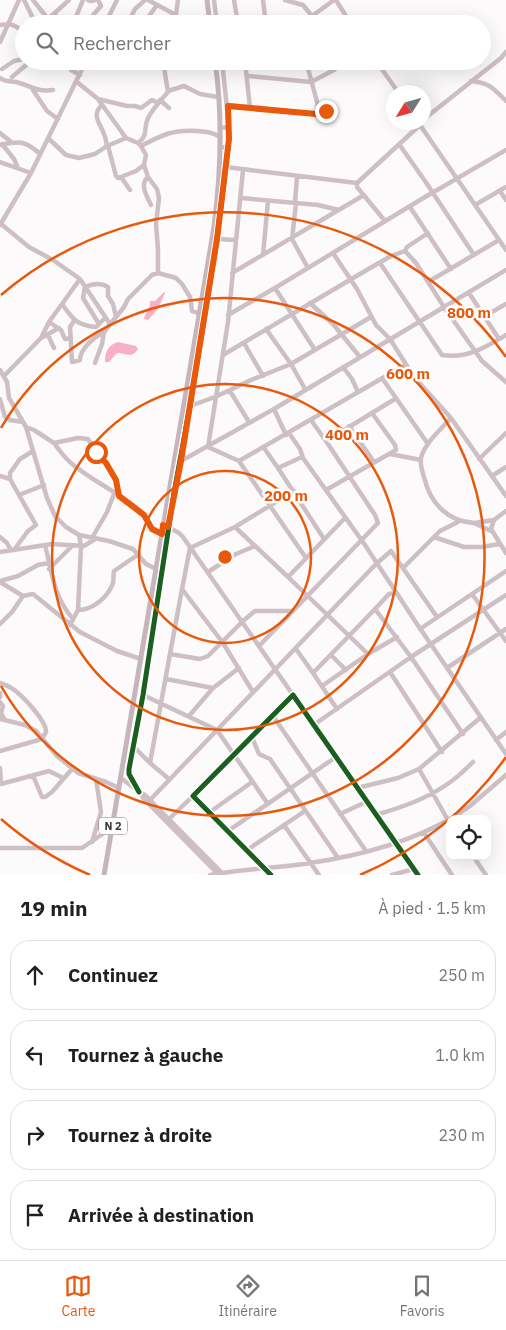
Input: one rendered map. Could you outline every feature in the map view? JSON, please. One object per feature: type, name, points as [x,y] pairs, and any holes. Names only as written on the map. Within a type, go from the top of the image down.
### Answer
[{"type":"main road","points":[[207,0],[209,15]]},
{"type":"main road","name":"N 2","points":[[104,875],[162,534],[166,526],[216,213],[220,147],[216,70]]},
{"type":"street","points":[[0,42],[20,0]]},
{"type":"street","points":[[24,0],[32,15]]},
{"type":"street","points":[[33,0],[44,15]]},
{"type":"street","points":[[54,14],[69,0]]},
{"type":"street","points":[[77,15],[83,0]]},
{"type":"street","points":[[88,0],[97,0],[101,6],[93,15]]},
{"type":"street","points":[[132,15],[135,8],[147,0],[174,15]]},
{"type":"street","points":[[176,15],[178,0]]},
{"type":"street","points":[[214,0],[216,15]]},
{"type":"street","points":[[234,0],[237,15]]},
{"type":"street","points":[[263,0],[266,15]]},
{"type":"street","points":[[285,0],[303,5],[311,15]]},
{"type":"street","points":[[313,15],[335,0],[345,15]]},
{"type":"street","points":[[109,15],[114,2]]},
{"type":"street","points":[[150,15],[157,5]]},
{"type":"street","points":[[0,25],[8,23],[15,26]]},
{"type":"street","points":[[491,65],[506,52]]},
{"type":"street","points":[[15,61],[1,68],[16,82]]},
{"type":"street","points":[[12,77],[20,70]]},
{"type":"street","points":[[71,70],[80,75]]},
{"type":"street","points":[[82,70],[31,172],[0,225],[29,247],[53,260],[80,279],[110,324]]},
{"type":"street","points":[[164,70],[168,91]]},
{"type":"street","points":[[221,874],[147,803],[129,772],[143,695],[166,526],[181,461],[217,239],[230,126],[223,70]]},
{"type":"street","points":[[247,70],[250,108]]},
{"type":"street","points":[[308,70],[320,113]]},
{"type":"street","points":[[248,76],[311,82],[332,70]]},
{"type":"street","points":[[382,70],[393,85]]},
{"type":"street","points":[[431,112],[485,70]]},
{"type":"street","points":[[0,78],[16,82],[33,90],[53,90]]},
{"type":"street","points":[[471,80],[485,82],[504,95],[506,101]]},
{"type":"street","points":[[77,82],[98,99],[126,138],[139,145],[146,155],[144,189],[151,205]]},
{"type":"street","points":[[139,145],[144,138],[148,118],[168,91],[184,86],[200,94],[218,97]]},
{"type":"street","points":[[33,90],[47,111],[58,119]]},
{"type":"street","points":[[98,99],[141,108],[152,100],[169,108]]},
{"type":"street","points":[[102,105],[96,117],[104,134],[116,176],[118,178],[121,177],[136,171],[144,165]]},
{"type":"street","points":[[228,106],[316,114],[326,111]]},
{"type":"street","points":[[220,128],[230,126]]},
{"type":"street","points":[[139,145],[180,130],[208,131],[220,137]]},
{"type":"street","points":[[226,167],[357,183],[413,130]]},
{"type":"street","points":[[423,130],[506,250]]},
{"type":"street","points":[[0,133],[10,141],[26,144],[40,154]]},
{"type":"street","points":[[48,138],[61,152],[70,157],[90,156],[126,138]]},
{"type":"street","points":[[10,141],[1,144],[14,159],[18,168]]},
{"type":"street","points":[[399,144],[474,256]]},
{"type":"street","points":[[220,147],[228,148]]},
{"type":"street","points":[[228,315],[506,150]]},
{"type":"street","points":[[0,162],[31,172]]},
{"type":"street","points":[[208,446],[214,398],[223,355],[243,170]]},
{"type":"street","points":[[136,171],[157,189],[159,198],[156,224],[158,273]]},
{"type":"street","points":[[298,176],[292,239],[308,268]]},
{"type":"street","points":[[121,177],[130,190]]},
{"type":"street","points":[[357,183],[357,187],[385,221]]},
{"type":"street","points":[[475,205],[506,187]]},
{"type":"street","points":[[500,191],[506,200]]},
{"type":"street","points":[[232,273],[364,195]]},
{"type":"street","points":[[241,198],[318,205],[339,210]]},
{"type":"street","points":[[263,255],[268,201]]},
{"type":"street","points":[[410,207],[451,269]]},
{"type":"street","points":[[223,355],[350,280],[405,251],[407,247],[428,233]]},
{"type":"street","points":[[217,239],[236,240]]},
{"type":"street","points":[[428,282],[499,240]]},
{"type":"street","points":[[405,251],[416,263],[444,307],[489,368],[506,382]]},
{"type":"street","points":[[333,253],[376,325],[390,339],[414,377],[451,418],[506,496]]},
{"type":"street","points":[[380,263],[442,355],[461,355],[477,352],[506,335]]},
{"type":"street","points":[[181,461],[274,409],[506,270]]},
{"type":"street","points":[[74,321],[70,327],[72,362],[80,360],[81,354],[87,346],[96,336],[104,332],[128,299],[149,276],[158,273],[174,277],[180,282],[190,298],[192,311],[199,314]]},
{"type":"street","points":[[4,376],[41,338],[80,279]]},
{"type":"street","points":[[85,287],[92,284],[106,286],[108,288],[108,296],[114,305],[113,310],[116,317]]},
{"type":"street","points":[[85,287],[83,298],[99,324]]},
{"type":"street","points":[[275,288],[316,350]]},
{"type":"street","points":[[469,293],[499,339]]},
{"type":"street","points":[[310,303],[342,335],[360,357]]},
{"type":"street","points":[[62,304],[74,321],[94,327],[106,318]]},
{"type":"street","points":[[485,316],[506,304]]},
{"type":"street","points":[[190,406],[214,398],[291,364],[371,317]]},
{"type":"street","points":[[50,322],[59,328],[65,339],[71,338]]},
{"type":"street","points":[[41,338],[59,328]]},
{"type":"street","points":[[266,329],[291,364],[305,389]]},
{"type":"street","points":[[95,363],[104,332]]},
{"type":"street","points":[[48,335],[54,348]]},
{"type":"street","points":[[244,343],[263,376]]},
{"type":"street","points":[[239,461],[405,365]]},
{"type":"street","points":[[343,367],[352,378],[358,392]]},
{"type":"street","points":[[0,370],[8,388],[9,398],[25,424],[55,516],[66,527],[79,535],[119,543],[133,549],[146,564],[156,569]]},
{"type":"street","points":[[382,378],[428,444]]},
{"type":"street","points":[[230,391],[249,422]]},
{"type":"street","points":[[326,441],[395,398]]},
{"type":"street","points":[[0,399],[5,418],[25,424],[54,443],[71,463],[108,487],[114,494],[144,515],[152,529],[162,534]]},
{"type":"street","points":[[274,409],[287,434],[302,451],[302,457],[361,540],[506,754]]},
{"type":"street","points":[[326,490],[396,450],[396,446],[372,413]]},
{"type":"street","points":[[451,418],[428,444],[421,460],[425,484],[432,499],[448,515],[459,521],[474,523],[494,520],[506,511]]},
{"type":"street","points":[[259,646],[376,525],[378,520],[311,420]]},
{"type":"street","points":[[350,426],[374,462]]},
{"type":"street","points":[[479,459],[506,433]]},
{"type":"street","points":[[54,443],[78,438],[88,440],[106,463],[116,480],[119,496]]},
{"type":"street","points":[[208,446],[239,461],[306,558]]},
{"type":"street","points":[[264,448],[324,539]]},
{"type":"street","points":[[13,550],[36,525],[10,479],[10,473],[24,456],[33,451]]},
{"type":"street","points":[[390,454],[421,460]]},
{"type":"street","points":[[278,468],[302,457]]},
{"type":"street","points":[[492,476],[506,467]]},
{"type":"street","points":[[0,476],[10,479]]},
{"type":"street","points":[[19,495],[44,485]]},
{"type":"street","points":[[190,548],[235,527],[294,491]]},
{"type":"street","points":[[0,552],[45,545],[80,546],[88,544],[93,539],[114,494]]},
{"type":"street","points":[[288,577],[345,518]]},
{"type":"street","points":[[491,531],[494,520]]},
{"type":"street","points":[[403,568],[434,537],[449,525],[459,521]]},
{"type":"street","points":[[474,523],[491,531],[506,553]]},
{"type":"street","points":[[166,526],[179,533],[208,572],[243,621],[274,670],[315,724],[366,802],[418,875]]},
{"type":"street","points":[[235,527],[368,654]]},
{"type":"street","points":[[70,625],[78,610],[79,535]]},
{"type":"street","points":[[0,537],[13,550]]},
{"type":"street","points":[[434,537],[464,547],[500,544]]},
{"type":"street","points":[[45,545],[49,566],[61,601],[73,619]]},
{"type":"street","points":[[0,581],[18,576],[38,565],[49,566],[72,546]]},
{"type":"street","points":[[208,572],[236,554],[255,546]]},
{"type":"street","points":[[150,762],[190,548]]},
{"type":"street","points":[[150,800],[376,564],[392,551],[437,617]]},
{"type":"street","points":[[78,610],[90,608],[100,601],[113,584],[114,571],[139,554]]},
{"type":"street","points":[[420,629],[506,571]]},
{"type":"street","points":[[0,581],[23,596]]},
{"type":"street","points":[[182,589],[223,642],[254,692]]},
{"type":"street","points":[[313,673],[389,594],[396,593]]},
{"type":"street","points":[[472,594],[506,640]]},
{"type":"street","points":[[0,624],[12,612],[23,596],[36,595],[70,625],[94,640],[117,651],[141,659]]},
{"type":"street","points":[[315,724],[411,657],[506,595]]},
{"type":"street","points":[[375,609],[397,637],[463,734]]},
{"type":"street","points":[[170,654],[203,659],[243,621],[257,611],[292,612]]},
{"type":"street","points":[[0,613],[5,618]]},
{"type":"street","points":[[447,668],[506,629]]},
{"type":"street","points":[[322,686],[368,654],[397,637]]},
{"type":"street","points":[[296,649],[338,709]]},
{"type":"street","points":[[331,655],[346,670]]},
{"type":"street","points":[[189,716],[213,688],[239,668]]},
{"type":"street","points":[[390,672],[442,752]]},
{"type":"street","points":[[166,679],[213,688]]},
{"type":"street","points":[[0,683],[18,693],[38,715],[46,729],[42,739]]},
{"type":"street","points":[[143,695],[217,730],[268,804]]},
{"type":"street","points":[[169,819],[293,695]]},
{"type":"street","points":[[0,702],[2,706],[2,719],[25,725],[36,731],[57,756],[82,776],[106,782],[119,788]]},
{"type":"street","points":[[273,716],[366,851]]},
{"type":"street","points":[[357,788],[398,778],[419,770],[480,718]]},
{"type":"street","points":[[496,740],[506,732]]},
{"type":"street","points":[[252,737],[259,754],[270,759],[338,858]]},
{"type":"street","points":[[0,751],[42,739]]},
{"type":"street","points":[[133,746],[169,779]]},
{"type":"street","points":[[228,831],[336,757]]},
{"type":"street","points":[[376,815],[434,794],[451,782],[473,762]]},
{"type":"street","points":[[0,768],[1,784],[50,770],[63,778]]},
{"type":"street","points":[[29,776],[34,778],[44,797],[52,792],[72,769]]},
{"type":"street","points":[[419,770],[447,815]]},
{"type":"street","points":[[457,815],[506,775]]},
{"type":"street","points":[[121,778],[145,795],[221,874]]},
{"type":"street","points":[[92,842],[101,812],[96,779]]},
{"type":"street","points":[[210,812],[252,782]]},
{"type":"street","points":[[193,796],[271,875]]},
{"type":"street","points":[[340,814],[366,802]]},
{"type":"street","points":[[247,850],[305,811]]},
{"type":"street","points":[[210,875],[338,858],[424,833],[446,822]]},
{"type":"street","points":[[284,825],[319,875]]},
{"type":"street","points":[[0,848],[82,848],[104,833],[112,830]]},
{"type":"street","points":[[424,833],[452,875]]},
{"type":"street","points":[[475,860],[486,875]]},
{"type":"street","points":[[392,875],[414,869]]},
{"type":"shaded area","points":[[164,292],[158,309],[148,320],[144,319],[150,306],[150,301],[155,301]]},
{"type":"shaded area","points":[[118,342],[136,346],[138,349],[131,355],[117,353],[109,362],[105,362],[108,349]]},
{"type":"cycle path","points":[[139,792],[129,774],[129,769],[143,695],[174,493],[217,239],[228,148]]},
{"type":"cycle path","points":[[271,875],[193,796],[293,695],[418,875]]},
{"type":"route","points":[[96,452],[106,463],[116,480],[119,496],[144,515],[152,529],[162,534],[163,525],[168,527],[181,461],[217,239],[229,139],[228,106],[316,114],[326,111]]}]
